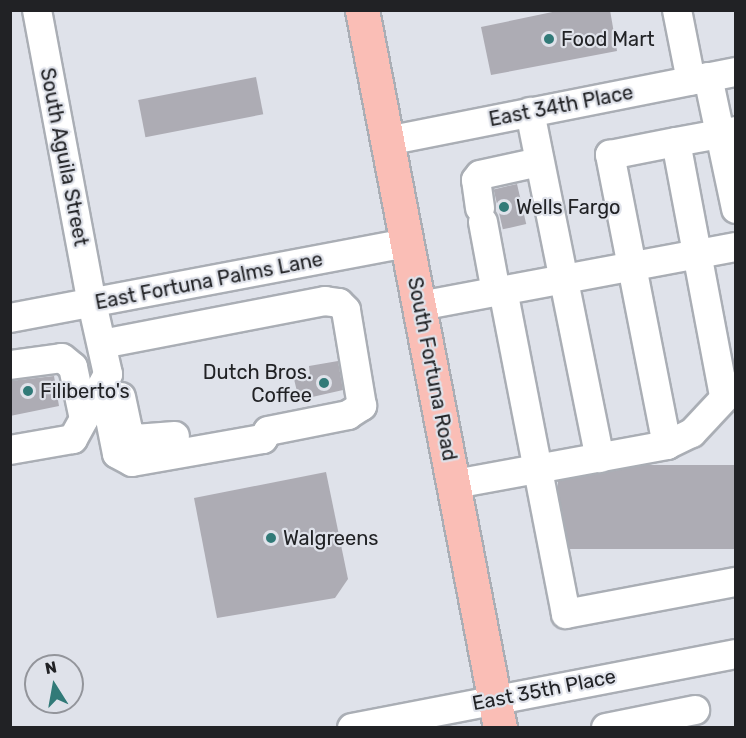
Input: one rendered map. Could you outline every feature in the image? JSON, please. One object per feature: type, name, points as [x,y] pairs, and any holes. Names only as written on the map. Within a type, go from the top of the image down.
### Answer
[{"type":"main road","name":"South Fortuna Road","points":[[362,10],[455,484],[497,713]]},
{"type":"street","name":"South Aguila Street","points":[[37,10],[92,303],[108,374],[103,384],[112,438],[122,459],[132,462],[263,439],[268,431],[348,415],[362,406],[346,310],[325,301],[200,325]]},
{"type":"street","points":[[677,10],[712,76],[728,132],[735,209]]},
{"type":"street","name":"East 34th Place","points":[[387,141],[712,76]]},
{"type":"street","points":[[530,112],[600,458]]},
{"type":"street","points":[[667,445],[610,155],[728,132]]},
{"type":"street","points":[[455,484],[667,445],[692,433],[730,391],[696,254],[676,142]]},
{"type":"street","points":[[539,162],[480,175],[476,180],[538,468],[566,614],[735,582]]},
{"type":"street","name":"East Fortuna Palms Lane","points":[[10,318],[408,243]]},
{"type":"street","points":[[420,306],[735,247]]},
{"type":"street","points":[[102,344],[200,325],[192,284]]},
{"type":"street","points":[[10,365],[62,358],[72,367],[84,419],[73,438],[10,450]]},
{"type":"street","name":"East 35th Place","points":[[352,728],[497,713],[735,654]]},
{"type":"street","points":[[606,728],[696,710]]},
{"type":"building","name":"Food Mart","points":[[562,10],[610,10],[617,51],[491,75],[481,27]]},
{"type":"building","points":[[256,77],[263,114],[145,137],[138,100]]},
{"type":"building","name":"Wells Fargo","points":[[517,184],[526,224],[503,229],[494,189]]},
{"type":"building","name":"Dutch Bros. Coffee","points":[[338,361],[343,390],[299,400],[294,379],[310,376],[309,366]]},
{"type":"building","points":[[54,376],[59,406],[10,416],[10,381]]},
{"type":"building","points":[[558,465],[735,465],[735,549],[558,549]]},
{"type":"building","name":"Walgreens","points":[[326,472],[348,579],[335,598],[217,618],[194,498]]},
{"type":"place","name":"Food Mart","points":[[549,39]]},
{"type":"place","name":"Wells Fargo","points":[[504,207]]},
{"type":"place","name":"Dutch Bros. Coffee","points":[[324,383]]},
{"type":"place","name":"Filiberto's","points":[[28,391]]},
{"type":"place","name":"Walgreens","points":[[271,538]]}]
